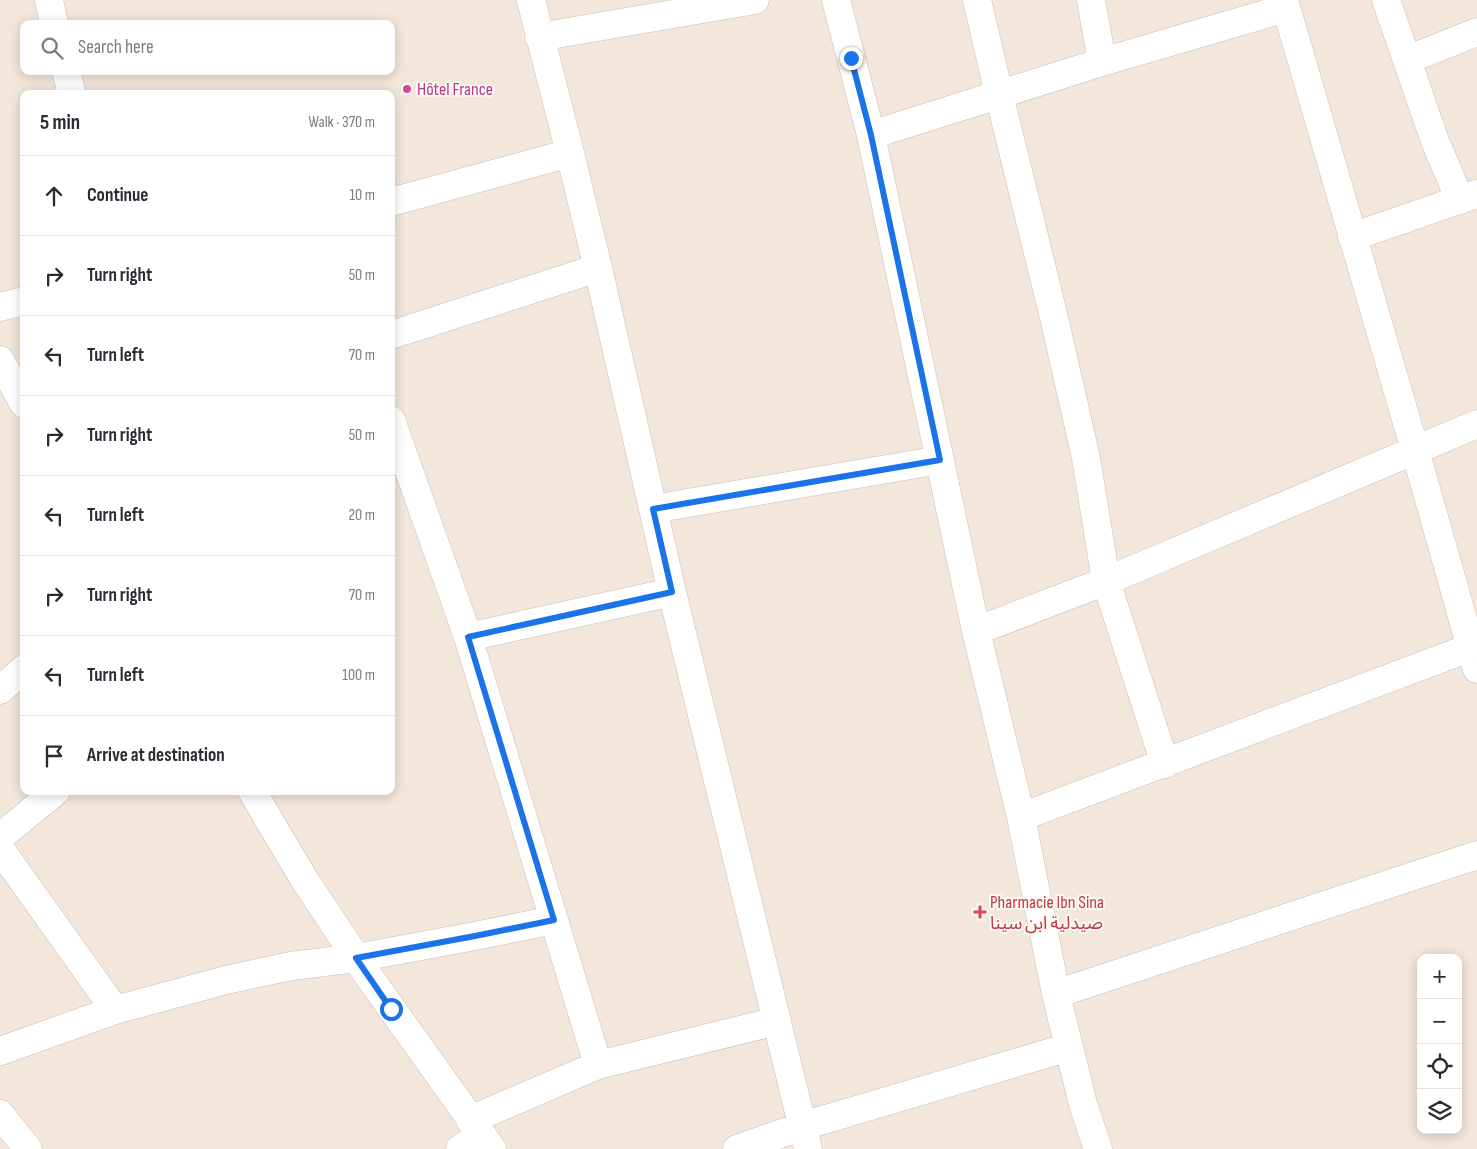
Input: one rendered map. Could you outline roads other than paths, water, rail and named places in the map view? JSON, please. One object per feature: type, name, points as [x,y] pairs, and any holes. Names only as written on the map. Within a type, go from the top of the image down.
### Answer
[{"type":"street","points":[[49,0],[53,20]]},
{"type":"street","points":[[531,0],[598,268],[672,592],[805,1138]]},
{"type":"street","points":[[539,37],[755,0]]},
{"type":"street","points":[[836,0],[871,135],[976,631],[1021,817],[1056,994],[1083,1104],[1098,1149]]},
{"type":"street","points":[[977,0],[1086,458],[1106,581],[1165,764]]},
{"type":"street","points":[[1091,0],[1102,62]]},
{"type":"street","points":[[1352,237],[1468,197],[1435,140],[1386,0]]},
{"type":"street","points":[[871,135],[1285,4],[1475,654],[1021,817]]},
{"type":"street","points":[[1407,60],[1477,32]]},
{"type":"street","points":[[67,75],[71,90]]},
{"type":"street","points":[[395,201],[570,153]]},
{"type":"street","points":[[395,334],[598,268]]},
{"type":"street","points":[[0,307],[20,302]]},
{"type":"street","points":[[0,360],[20,397]]},
{"type":"street","points":[[976,631],[1106,581],[1477,424]]},
{"type":"street","points":[[395,431],[468,637],[598,1065]]},
{"type":"street","points":[[653,509],[940,460]]},
{"type":"street","points":[[468,637],[672,592]]},
{"type":"street","points":[[0,690],[20,673]]},
{"type":"street","points":[[0,837],[51,795]]},
{"type":"street","points":[[254,795],[304,879],[476,1138],[598,1065],[777,1021]]},
{"type":"street","points":[[0,848],[114,1010]]},
{"type":"street","points":[[1056,994],[1477,856]]},
{"type":"street","points":[[0,1050],[114,1010],[226,980],[291,966],[356,958],[554,920]]},
{"type":"street","points":[[737,1149],[805,1138],[1069,1046]]},
{"type":"street","points":[[0,1114],[28,1149]]},
{"type":"place","name":"Hôtel France","points":[[407,89]]},
{"type":"place","name":"Pharmacie Ibn Sina صيدلية ابن سينا","points":[[980,912]]}]
